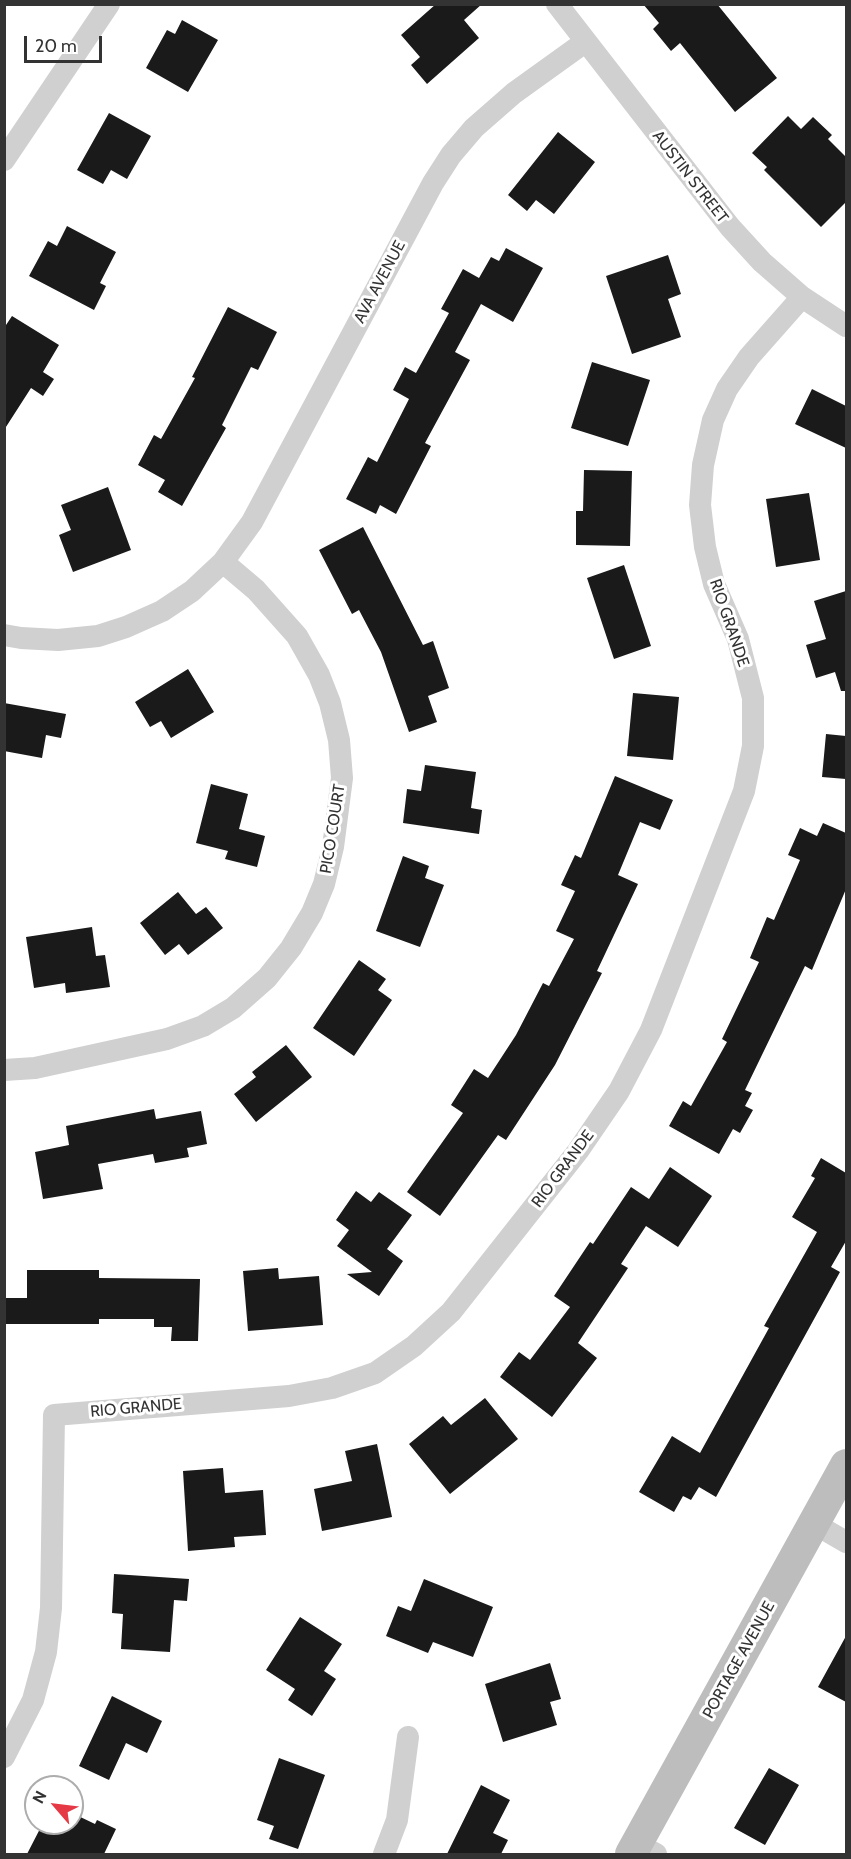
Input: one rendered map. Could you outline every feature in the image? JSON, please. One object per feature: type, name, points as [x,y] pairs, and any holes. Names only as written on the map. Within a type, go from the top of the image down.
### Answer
[{"type":"street","points":[[4,160],[110,4]]},
{"type":"street","name":"AUSTIN STREET","points":[[557,4],[730,227],[762,262],[802,297],[846,326]]},
{"type":"street","name":"AVA AVENUE","points":[[4,635],[58,640],[98,636],[126,627],[170,606],[192,591],[223,562],[252,522],[433,183],[451,155],[474,128],[514,93],[585,42]]},
{"type":"street","name":"RIO GRANDE","points":[[4,1757],[33,1700],[46,1652],[51,1608],[54,1415],[289,1396],[332,1388],[375,1373],[414,1346],[451,1312],[578,1152],[619,1091],[651,1030],[744,791],[753,746],[753,698],[738,639],[714,584],[705,547],[700,505],[703,465],[710,431],[727,389],[749,357],[802,297]]},
{"type":"street","name":"PICO COURT","points":[[4,1070],[35,1068],[167,1039],[203,1026],[233,1008],[267,978],[291,948],[312,913],[324,884],[333,848],[342,778],[339,740],[330,703],[319,675],[297,636],[256,590],[223,562]]},
{"type":"street","name":"PORTAGE AVENUE","points":[[642,1851],[846,1465]]},
{"type":"street","points":[[815,1524],[846,1542]]},
{"type":"street","points":[[384,1854],[397,1820],[408,1737]]},
{"type":"building","points":[[436,4],[482,4],[464,20],[479,38],[427,84],[411,65],[420,57],[401,35]]},
{"type":"building","points":[[643,4],[717,4],[777,78],[735,112],[680,43],[671,51],[653,29],[659,23]]},
{"type":"building","points":[[182,20],[218,40],[188,92],[146,68],[167,30],[175,34]]},
{"type":"building","points":[[109,113],[151,136],[127,179],[111,170],[103,184],[77,170]]},
{"type":"building","points":[[788,116],[801,129],[813,117],[832,135],[828,139],[846,157],[846,202],[821,227],[764,170],[767,167],[752,153]]},
{"type":"building","points":[[558,132],[595,162],[554,214],[536,200],[527,211],[508,195]]},
{"type":"building","points":[[67,226],[116,252],[100,283],[106,286],[94,310],[29,276],[48,241],[57,246]]},
{"type":"building","points":[[506,248],[543,268],[513,322],[481,304],[455,352],[470,360],[425,443],[431,446],[396,514],[380,505],[376,514],[346,499],[368,457],[377,462],[409,399],[393,390],[405,367],[416,373],[449,313],[441,309],[463,269],[479,278],[491,257],[499,261]]},
{"type":"building","points":[[668,255],[681,294],[668,299],[681,337],[632,354],[606,276]]},
{"type":"building","points":[[228,307],[277,332],[258,370],[251,367],[222,425],[226,428],[182,506],[158,492],[165,480],[138,465],[154,435],[161,439],[195,378],[192,377]]},
{"type":"building","points":[[12,316],[59,345],[43,372],[54,379],[43,396],[31,388],[4,430],[4,328]]},
{"type":"building","points":[[592,362],[650,380],[628,446],[571,428]]},
{"type":"building","points":[[812,389],[846,406],[846,448],[795,424]]},
{"type":"building","points":[[584,470],[632,471],[630,546],[576,545],[576,511],[583,511]]},
{"type":"building","points":[[108,487],[131,550],[73,572],[59,535],[71,530],[61,505]]},
{"type":"building","points":[[809,493],[820,560],[776,567],[766,499]]},
{"type":"building","points":[[363,527],[423,645],[433,641],[449,688],[428,696],[437,722],[409,732],[381,652],[359,610],[352,614],[319,550]]},
{"type":"building","points":[[624,565],[651,646],[614,659],[587,578]]},
{"type":"building","points":[[846,591],[846,691],[841,691],[835,672],[816,678],[806,645],[826,639],[814,601]]},
{"type":"building","points":[[188,669],[214,712],[171,738],[161,721],[150,727],[135,702]]},
{"type":"building","points":[[633,693],[679,697],[673,760],[627,756]]},
{"type":"building","points":[[4,703],[66,714],[61,738],[46,735],[42,758],[4,751]]},
{"type":"building","points":[[826,734],[846,736],[846,779],[822,777]]},
{"type":"building","points":[[425,765],[476,772],[471,808],[482,810],[479,834],[403,823],[407,789],[421,791]]},
{"type":"building","points":[[615,776],[673,800],[660,830],[640,822],[618,875],[638,884],[597,971],[602,973],[555,1065],[506,1140],[498,1135],[440,1216],[407,1192],[463,1113],[451,1105],[474,1069],[488,1078],[516,1035],[543,983],[549,986],[574,939],[556,931],[575,891],[561,885],[575,855],[581,858]]},
{"type":"building","points":[[211,784],[248,794],[239,829],[265,836],[257,867],[225,859],[228,851],[196,843]]},
{"type":"building","points":[[823,823],[846,833],[846,889],[812,970],[805,966],[745,1090],[752,1093],[745,1106],[753,1110],[740,1133],[733,1129],[719,1154],[669,1126],[683,1101],[691,1106],[727,1042],[722,1039],[759,962],[750,958],[767,917],[774,920],[800,860],[788,855],[800,828],[817,836]]},
{"type":"building","points":[[403,856],[429,866],[425,878],[444,885],[420,947],[376,931]]},
{"type":"building","points":[[178,892],[196,914],[206,907],[223,928],[188,955],[179,944],[165,955],[140,923]]},
{"type":"building","points":[[92,927],[96,956],[105,955],[110,987],[66,993],[65,983],[34,988],[26,937]]},
{"type":"building","points":[[359,960],[386,979],[378,990],[392,1000],[354,1056],[313,1028]]},
{"type":"building","points":[[286,1045],[312,1077],[256,1122],[234,1094],[256,1077],[252,1072]]},
{"type":"building","points":[[154,1109],[156,1119],[201,1111],[207,1144],[187,1148],[189,1157],[155,1163],[153,1154],[98,1164],[103,1189],[43,1199],[35,1152],[69,1145],[66,1126]]},
{"type":"building","points":[[821,1158],[846,1173],[846,1241],[831,1267],[840,1272],[716,1497],[699,1487],[691,1500],[683,1496],[674,1512],[639,1492],[672,1436],[700,1453],[769,1328],[764,1326],[817,1232],[792,1217],[815,1178],[811,1176]]},
{"type":"building","points":[[670,1167],[712,1196],[678,1247],[646,1226],[621,1264],[628,1268],[578,1343],[597,1358],[552,1417],[500,1377],[519,1352],[530,1360],[570,1307],[554,1296],[590,1242],[593,1244],[631,1187],[649,1199]]},
{"type":"building","points":[[356,1191],[371,1202],[379,1192],[412,1215],[387,1249],[403,1261],[379,1296],[347,1274],[372,1272],[337,1246],[349,1230],[336,1220]]},
{"type":"building","points":[[278,1268],[279,1279],[319,1276],[323,1325],[248,1331],[243,1271]]},
{"type":"building","points":[[27,1270],[99,1270],[99,1278],[200,1279],[198,1341],[171,1341],[172,1327],[154,1327],[154,1319],[99,1319],[99,1324],[4,1324],[4,1298],[27,1298]]},
{"type":"building","points":[[485,1398],[518,1439],[450,1494],[409,1444],[443,1416],[451,1425]]},
{"type":"building","points":[[377,1444],[392,1517],[322,1531],[314,1489],[352,1481],[345,1451]]},
{"type":"building","points":[[223,1468],[225,1493],[263,1490],[266,1535],[234,1537],[235,1547],[188,1551],[183,1471]]},
{"type":"building","points":[[114,1574],[189,1579],[187,1601],[174,1600],[170,1652],[121,1649],[123,1614],[112,1613]]},
{"type":"building","points":[[424,1579],[493,1607],[473,1657],[433,1642],[428,1653],[386,1636],[398,1606],[411,1611]]},
{"type":"building","points":[[300,1617],[342,1644],[324,1671],[336,1679],[312,1716],[288,1700],[295,1689],[266,1670]]},
{"type":"building","points":[[846,1636],[846,1702],[818,1687]]},
{"type":"building","points":[[550,1663],[561,1699],[550,1702],[557,1725],[503,1742],[485,1684]]},
{"type":"building","points":[[112,1696],[162,1721],[147,1753],[126,1743],[109,1780],[79,1766]]},
{"type":"building","points":[[279,1758],[325,1775],[298,1849],[269,1839],[274,1826],[257,1820]]},
{"type":"building","points":[[769,1768],[799,1785],[765,1845],[734,1828]]},
{"type":"building","points":[[481,1785],[510,1800],[493,1833],[508,1840],[501,1854],[447,1854]]},
{"type":"building","points":[[84,1819],[95,1824],[97,1820],[116,1829],[104,1854],[27,1854],[37,1835],[84,1835]]}]
